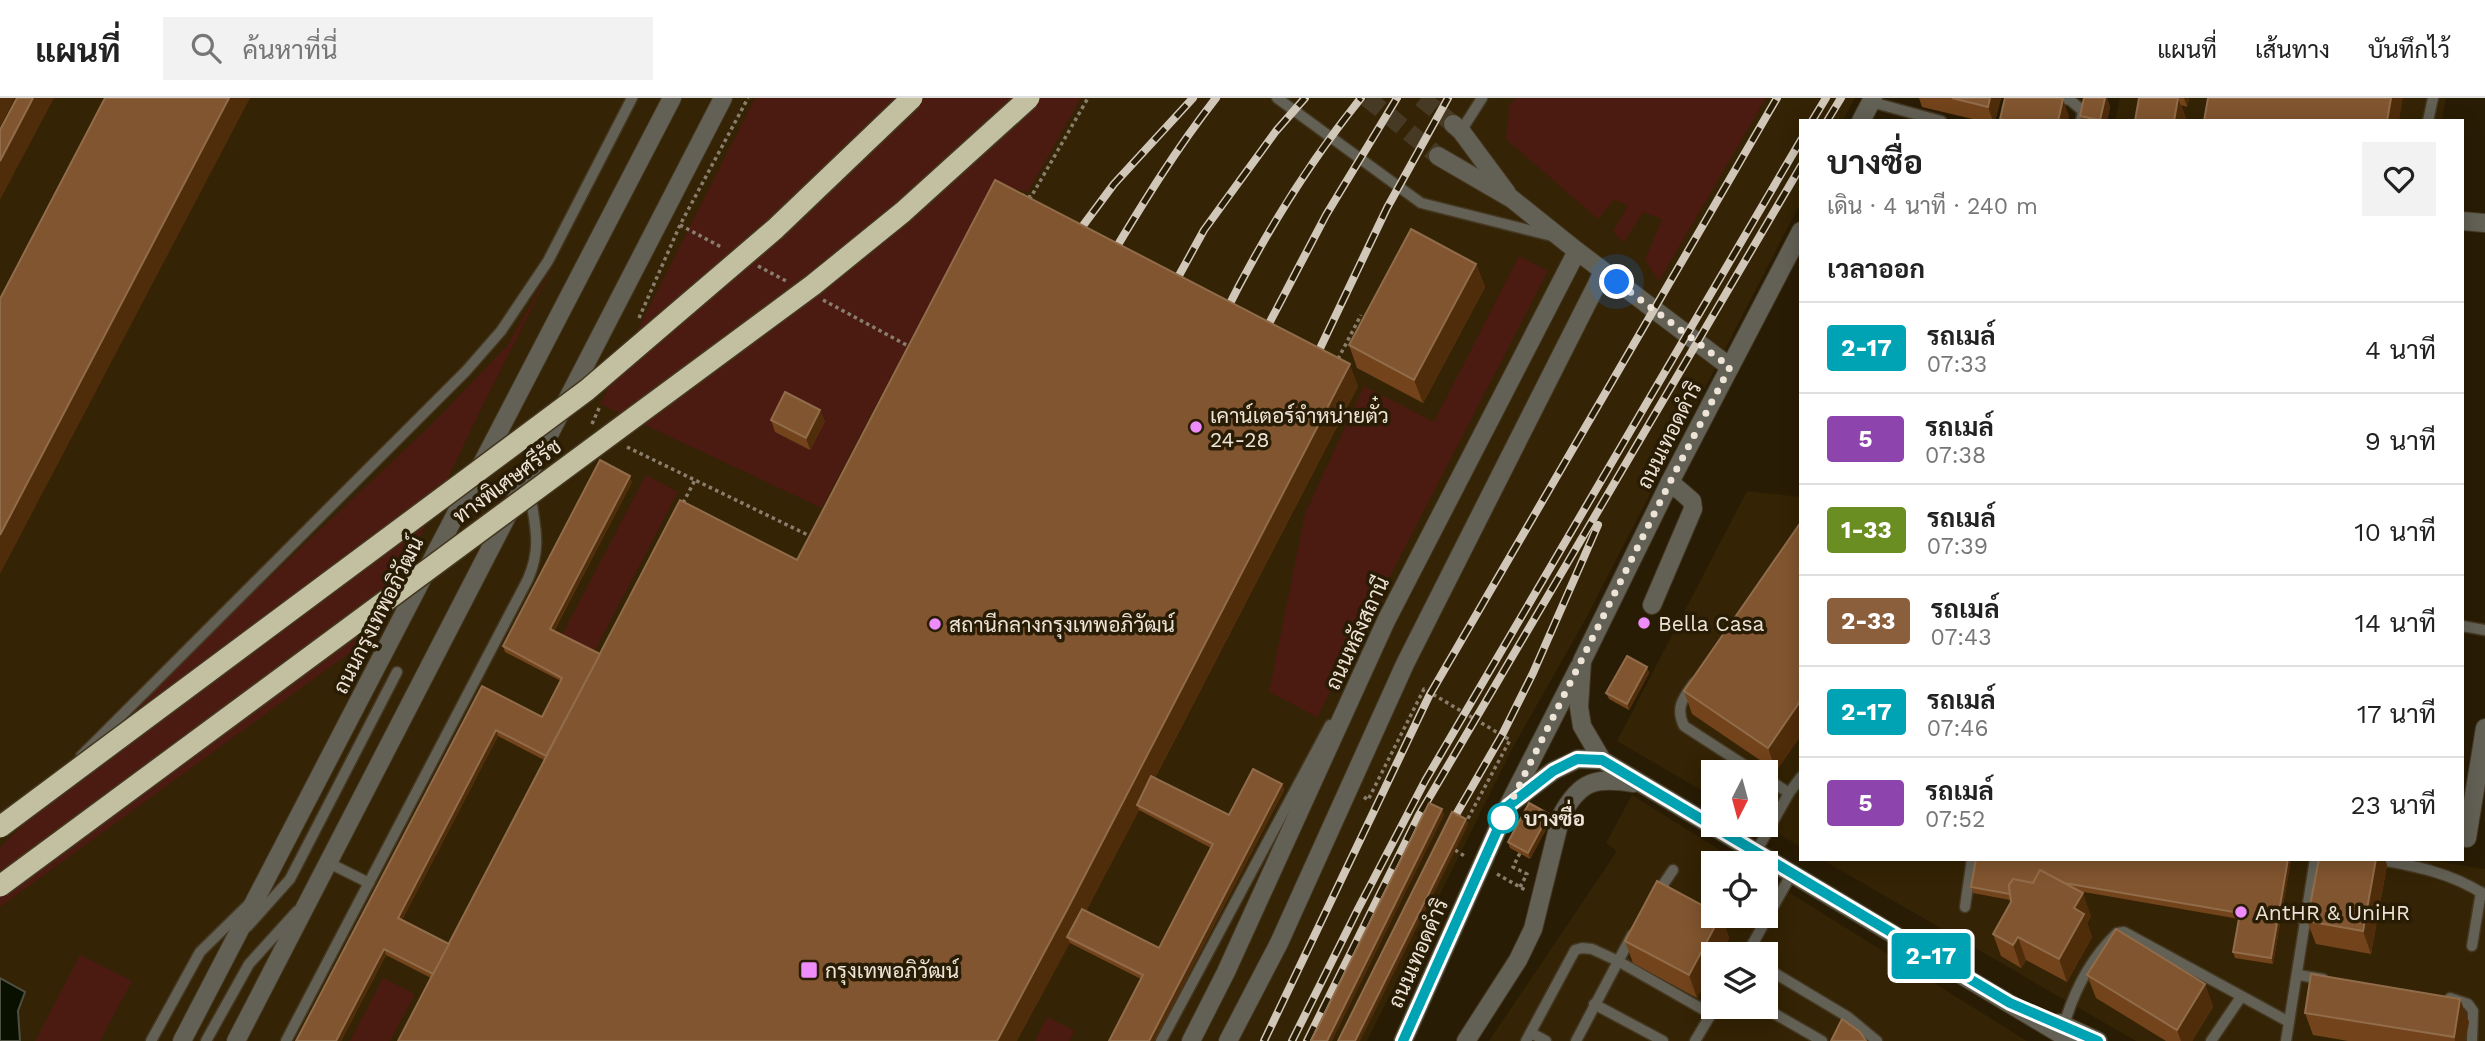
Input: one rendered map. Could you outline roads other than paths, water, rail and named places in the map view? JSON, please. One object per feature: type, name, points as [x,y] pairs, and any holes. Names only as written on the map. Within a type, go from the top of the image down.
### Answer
[{"type":"highway","name":"ทางพิเศษศรีรัช","points":[[0,827],[587,390],[775,229],[912,98]]},
{"type":"highway","name":"ทางพิเศษศรีรัช","points":[[0,886],[813,285],[903,212],[1029,98]]},
{"type":"street","name":"ถนนกรุงเทพอภิวัฒน์","points":[[182,1041],[672,98]]},
{"type":"street","points":[[236,1041],[723,98]]},
{"type":"street","points":[[1862,119],[1872,100]]},
{"type":"street","points":[[1457,128],[1512,199]]},
{"type":"street","points":[[1438,156],[1512,199],[1603,272],[1730,367]]},
{"type":"street","points":[[2464,221],[2485,223]]},
{"type":"street","name":"ถนนเทอดดำริ","points":[[1403,1041],[1508,806],[1670,482],[1799,235]]},
{"type":"street","name":"ถนนหลังสถานี","points":[[1191,1041],[1226,972],[1386,621],[1577,251]]},
{"type":"street","points":[[1228,1041],[1279,943],[1405,664],[1603,272]]},
{"type":"street","points":[[1652,605],[1693,509],[1692,501],[1670,482]]},
{"type":"street","name":"ถนนเทอดดำริ","points":[[1582,661],[1579,707],[1582,726],[1602,760]]},
{"type":"street","points":[[2464,837],[2467,838],[2485,728]]},
{"type":"street","name":"ถนนเทอดดำริ","points":[[1508,806],[1553,771],[1577,759],[1602,760]]},
{"type":"street","points":[[1602,760],[1754,851]]},
{"type":"street","points":[[1466,1041],[1518,960],[1533,929],[1561,816],[1569,799],[1582,786],[1600,780],[1641,784]]},
{"type":"street","points":[[1778,865],[2016,1007],[2068,1033],[2098,1041]]},
{"type":"street","points":[[2016,1007],[2052,1041]]},
{"type":"lane","points":[[0,837],[466,371],[501,331],[548,261],[632,98]]},
{"type":"lane","points":[[1277,98],[1421,203],[1562,239]]},
{"type":"lane","points":[[1457,128],[1482,98]]},
{"type":"lane","points":[[2060,98],[2070,100],[2083,111],[2081,119]]},
{"type":"lane","points":[[2428,119],[2432,98]]},
{"type":"lane","points":[[1872,100],[1934,119]]},
{"type":"lane","points":[[286,1041],[536,561],[538,541],[527,477]]},
{"type":"lane","points":[[1161,1041],[1386,621]]},
{"type":"lane","points":[[2464,626],[2485,630]]},
{"type":"lane","points":[[1703,669],[1680,703],[1679,716],[1684,726],[1736,760]]},
{"type":"lane","points":[[234,942],[290,879],[397,672]]},
{"type":"lane","points":[[1757,851],[1799,780]]},
{"type":"lane","points":[[1778,786],[1789,793]]},
{"type":"lane","points":[[1965,907],[1972,861]]},
{"type":"lane","points":[[2286,1041],[2315,861]]},
{"type":"lane","points":[[2386,861],[2463,880],[2483,893],[2472,946]]},
{"type":"lane","points":[[329,863],[369,883]]},
{"type":"lane","points":[[1648,906],[1673,870]]},
{"type":"lane","points":[[1753,942],[1792,873]]},
{"type":"lane","points":[[206,1041],[249,964],[313,894]]},
{"type":"lane","points":[[151,1041],[200,952],[258,895]]},
{"type":"lane","points":[[1576,1041],[1637,926]]},
{"type":"lane","points":[[2068,1033],[2073,995],[2095,959],[2117,933],[2124,932],[2289,1022]]},
{"type":"lane","points":[[1546,1041],[1529,1037],[1575,950],[1592,949],[1701,1004]]},
{"type":"lane","points":[[1778,975],[1848,1017],[1877,1041]]},
{"type":"lane","points":[[2298,975],[2339,981]]},
{"type":"lane","points":[[2433,996],[2468,1004],[2473,1011],[2472,1041]]},
{"type":"lane","points":[[2211,1041],[2241,997]]},
{"type":"lane","points":[[1594,1004],[1663,1041]]},
{"type":"lane","points":[[1778,1016],[1822,1041]]},
{"type":"lane","points":[[1841,1028],[1848,1017]]},
{"type":"lane","points":[[1695,1041],[1708,1019]]},
{"type":"tunnel","points":[[1367,98],[1438,156]]},
{"type":"tunnel","points":[[1421,98],[1453,124]]},
{"type":"railway","points":[[1073,239],[1114,184],[1193,98]]},
{"type":"railway","points":[[1110,258],[1147,197],[1216,98]]},
{"type":"railway","points":[[1171,290],[1204,230],[1276,131],[1305,98]]},
{"type":"railway","points":[[1223,317],[1286,204],[1361,98]]},
{"type":"railway","points":[[1262,337],[1326,215],[1397,98]]},
{"type":"railway","points":[[1313,363],[1387,208],[1448,98]]},
{"type":"railway","points":[[1264,1041],[1429,696],[1777,98]]},
{"type":"railway","points":[[1813,119],[1826,98]]},
{"type":"railway","points":[[1828,119],[1841,98]]},
{"type":"railway","points":[[1292,1041],[1425,781],[1799,143]]},
{"type":"railway","points":[[1307,1041],[1419,815],[1799,169]]},
{"type":"railway","points":[[1446,832],[1502,735],[1533,673],[1598,525]]},
{"type":"place","name":"เคาน์เตอร์จำหน่ายตั๋ว 24-28","points":[[1196,427]]},
{"type":"place","name":"Bella Casa","points":[[1644,623]]},
{"type":"place","name":"สถานีกลางกรุงเทพอภิวัฒน์","points":[[935,624]]},
{"type":"place","name":"บางซื่อ","points":[[1503,818]]},
{"type":"place","name":"AntHR & UniHR","points":[[2241,912]]},
{"type":"place","name":"กรุงเทพอภิวัฒน์","points":[[809,970]]}]
